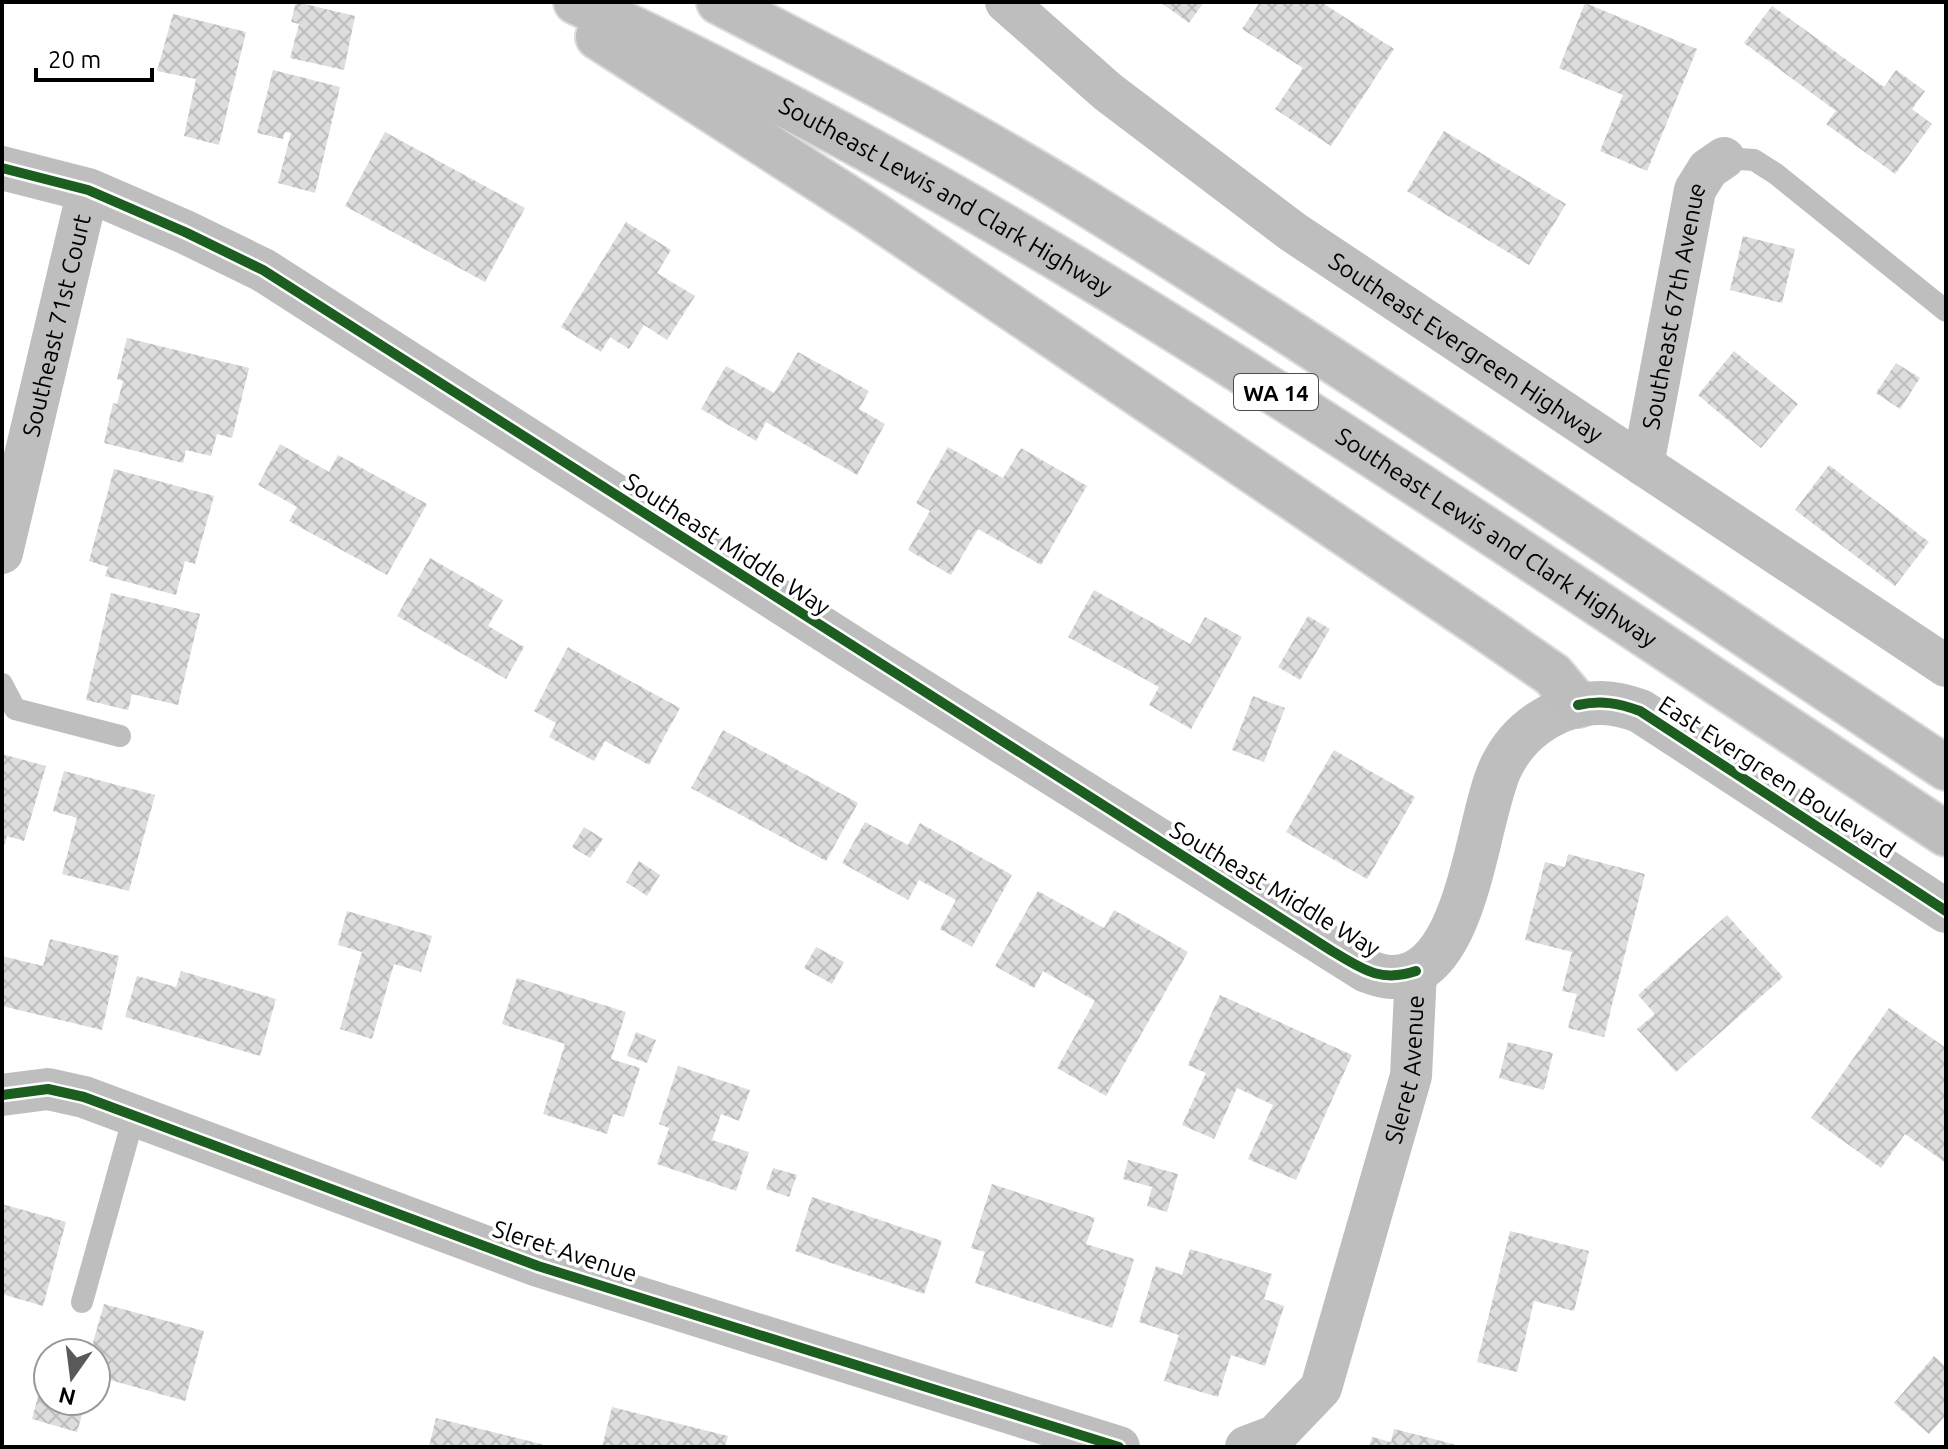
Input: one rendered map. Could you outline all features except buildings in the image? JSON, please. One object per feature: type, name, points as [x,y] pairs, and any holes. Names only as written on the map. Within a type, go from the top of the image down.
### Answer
[{"type":"highway","points":[[546,2],[881,220],[1488,630],[1553,675],[1578,705]]},
{"type":"highway","name":"Southeast Lewis and Clark Highway","points":[[576,2],[817,121],[1054,255],[1315,416],[1946,834]]},
{"type":"highway","name":"WA 14","points":[[719,2],[870,80],[1074,196],[1340,367],[1946,768]]},
{"type":"street","name":"Southeast Evergreen Highway","points":[[1006,2],[1108,92],[1293,232],[1946,666]]},
{"type":"street","name":"Southeast 67th Avenue","points":[[1643,465],[1695,190],[1708,169],[1724,158]]},
{"type":"street","name":"Southeast Middle Way","points":[[2,168],[88,190],[263,270],[846,644],[1350,962],[1392,978],[1416,971]]},
{"type":"street","name":"Southeast 71st Court","points":[[2,553],[88,190]]},
{"type":"street","name":"East Evergreen Boulevard","points":[[1578,705],[1596,701],[1617,703],[1640,711],[1946,911]]},
{"type":"street","name":"Sleret Avenue","points":[[1246,1447],[1275,1436],[1321,1388],[1411,1076],[1416,971],[1446,944],[1455,925],[1465,898],[1493,786],[1512,749],[1538,723],[1578,705]]},
{"type":"street","name":"Sleret Avenue","points":[[2,1095],[48,1089],[84,1097],[538,1266],[1119,1447]]},
{"type":"lane","points":[[1724,158],[1754,160],[1776,174],[1946,311]]},
{"type":"lane","points":[[2,684],[15,709],[120,736]]},
{"type":"lane","points":[[82,1302],[134,1116]]},
{"type":"cycle path","points":[[2,168],[88,190],[263,270],[1332,951],[1382,975],[1416,971]]},
{"type":"cycle path","points":[[1578,705],[1609,703],[1640,711],[1946,911]]},
{"type":"cycle path","points":[[2,1095],[48,1089],[84,1097],[538,1266],[1119,1447]]}]
